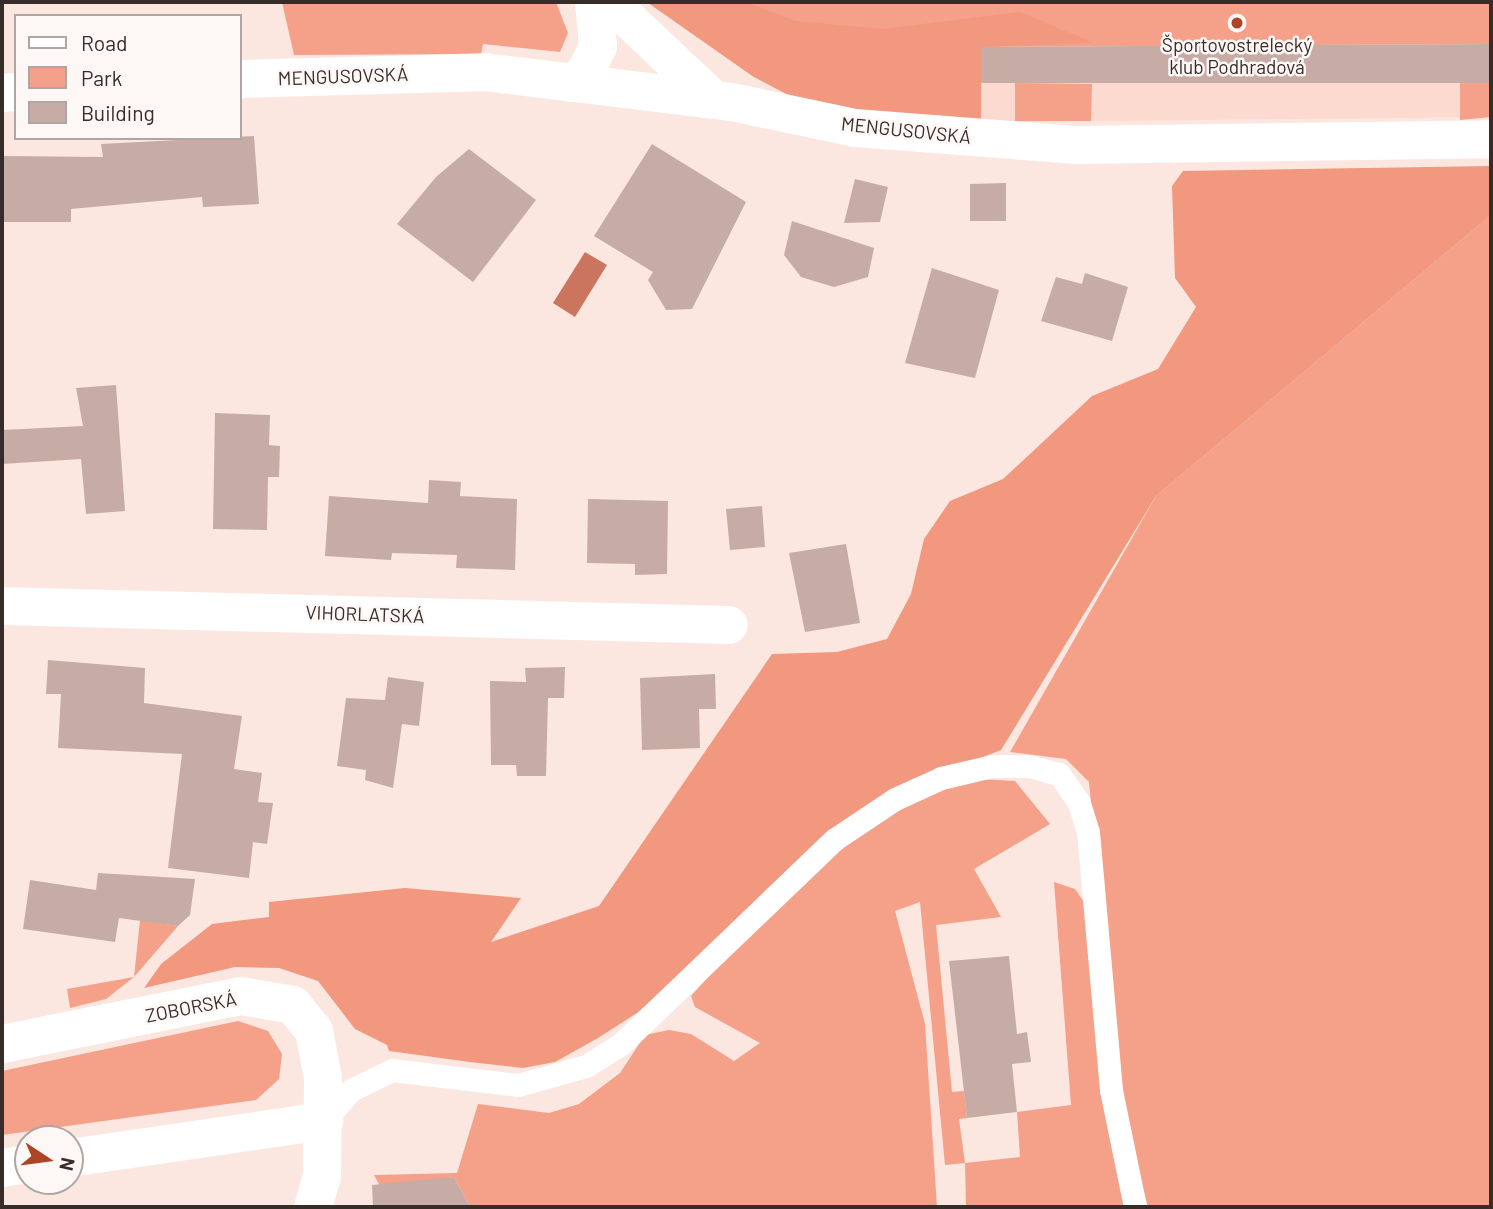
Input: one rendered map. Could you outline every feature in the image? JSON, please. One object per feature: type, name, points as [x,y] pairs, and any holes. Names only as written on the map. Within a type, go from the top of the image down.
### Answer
[{"type":"street","points":[[572,83],[585,74],[598,46],[594,2]]},
{"type":"street","points":[[610,2],[714,100]]},
{"type":"street","name":"MENGUSOVSKÁ","points":[[242,79],[484,72],[714,100],[856,128],[1077,145],[1491,139]]},
{"type":"street","name":"VIHORLATSKÁ","points":[[2,606],[729,625]]},
{"type":"street","name":"ZOBORSKÁ","points":[[2,1044],[223,999],[277,999],[306,1016],[314,1031],[324,1121],[322,1176],[313,1207]]},
{"type":"street","points":[[84,1156],[324,1121]]},
{"type":"lane","points":[[324,1121],[351,1090],[392,1070],[518,1085],[586,1066],[621,1044],[835,839],[895,799],[941,778],[992,766],[1029,766],[1059,774],[1079,803],[1088,832],[1111,1090],[1135,1207]]},
{"type":"shaded area","points":[[647,2],[745,2],[796,21],[882,29],[1020,12],[1094,43],[981,47],[981,122],[859,116],[794,98],[754,77]]},
{"type":"shaded area","points":[[1491,44],[1491,117],[981,122],[981,47]]},
{"type":"shaded area","points":[[1491,166],[1491,215],[1156,496],[1001,750],[894,792],[637,1013],[598,1038],[555,1062],[523,1068],[389,1051],[387,1045],[355,1029],[318,981],[279,968],[235,967],[144,988],[161,964],[212,924],[269,917],[269,902],[405,888],[521,898],[491,942],[599,906],[772,654],[837,652],[887,639],[911,594],[924,539],[950,501],[1003,479],[1092,396],[1158,369],[1196,307],[1175,278],[1172,186],[1183,171]]},
{"type":"shaded area","points":[[585,252],[607,265],[575,317],[553,303]]},
{"type":"green space","points":[[282,2],[556,2],[568,33],[560,52],[483,44],[481,54],[294,55]]},
{"type":"green space","points":[[647,2],[1491,2],[1491,44],[981,47],[754,77]]},
{"type":"green space","points":[[1015,83],[1092,84],[1091,121],[1015,121]]},
{"type":"green space","points":[[1460,83],[1491,83],[1491,117],[1460,120]]},
{"type":"green space","points":[[1491,215],[1491,1207],[1148,1207],[1118,1092],[1089,782],[1066,759],[1010,752],[1156,496]]},
{"type":"green space","points":[[979,779],[1015,781],[1050,824],[974,869],[1001,917],[936,925],[952,1092],[964,1091],[967,1118],[959,1119],[965,1163],[945,1165],[920,902],[895,911],[925,1024],[937,1207],[470,1207],[454,1177],[381,1188],[374,1175],[457,1173],[478,1104],[549,1113],[579,1104],[620,1073],[645,1035],[669,1030],[691,1034],[734,1061],[760,1043],[695,1007],[691,996],[762,918],[843,844],[907,801]]},
{"type":"green space","points":[[1054,882],[1075,889],[1084,902],[1129,1207],[966,1207],[965,1163],[1020,1157],[1017,1112],[1071,1105]]},
{"type":"green space","points":[[140,920],[178,926],[134,977]]},
{"type":"green space","points":[[134,977],[106,999],[70,1008],[67,989]]},
{"type":"green space","points":[[238,1021],[268,1031],[282,1054],[279,1079],[256,1100],[75,1125],[14,1125],[14,1133],[2,1135],[2,1071]]},
{"type":"building","points":[[1491,44],[1491,83],[981,83],[981,47]]},
{"type":"building","points":[[254,136],[259,204],[203,207],[202,197],[71,209],[71,222],[2,222],[2,156],[103,157],[101,144],[242,140],[242,137]]},
{"type":"building","points":[[652,144],[746,202],[692,309],[666,310],[648,280],[653,272],[594,236]]},
{"type":"building","points":[[469,149],[536,200],[473,282],[397,224],[436,177]]},
{"type":"building","points":[[855,179],[888,187],[880,222],[844,223]]},
{"type":"building","points":[[1006,183],[1006,221],[970,221],[970,184]]},
{"type":"building","points":[[792,221],[874,248],[868,277],[834,287],[801,277],[784,255]]},
{"type":"building","points":[[932,268],[999,290],[975,378],[905,363]]},
{"type":"building","points":[[1085,273],[1128,287],[1112,341],[1041,321],[1056,277],[1082,284]]},
{"type":"building","points":[[116,385],[125,511],[86,514],[81,459],[2,464],[2,430],[83,426],[76,388]]},
{"type":"building","points":[[215,413],[270,415],[269,445],[280,446],[279,477],[268,477],[267,530],[213,529]]},
{"type":"building","points":[[429,480],[461,482],[460,496],[517,499],[515,570],[456,568],[457,555],[392,553],[391,560],[325,556],[329,496],[428,503]]},
{"type":"building","points":[[588,499],[668,501],[667,574],[635,575],[635,564],[587,563]]},
{"type":"building","points":[[762,506],[765,547],[730,550],[726,509]]},
{"type":"building","points":[[846,544],[860,623],[805,632],[789,553]]},
{"type":"building","points":[[48,660],[145,668],[144,703],[242,716],[234,769],[262,773],[258,802],[273,803],[267,844],[253,842],[249,878],[168,868],[182,754],[58,748],[61,694],[46,694]]},
{"type":"building","points":[[565,667],[564,698],[548,698],[546,776],[517,776],[516,765],[491,765],[490,681],[526,682],[525,668]]},
{"type":"building","points":[[715,674],[716,709],[699,709],[700,748],[642,750],[640,678]]},
{"type":"building","points":[[388,677],[424,682],[419,726],[402,724],[393,788],[365,780],[366,770],[337,766],[346,698],[385,700]]},
{"type":"building","points":[[98,873],[195,879],[190,915],[178,926],[119,918],[115,942],[23,929],[30,880],[96,890]]},
{"type":"building","points":[[1009,956],[1017,1034],[1027,1032],[1031,1062],[1012,1064],[1017,1112],[967,1118],[949,961]]},
{"type":"building","points":[[454,1177],[470,1207],[373,1207],[372,1185]]},
{"type":"place","name":"Športovostrelecký klub Podhradová","points":[[1237,23]]}]
